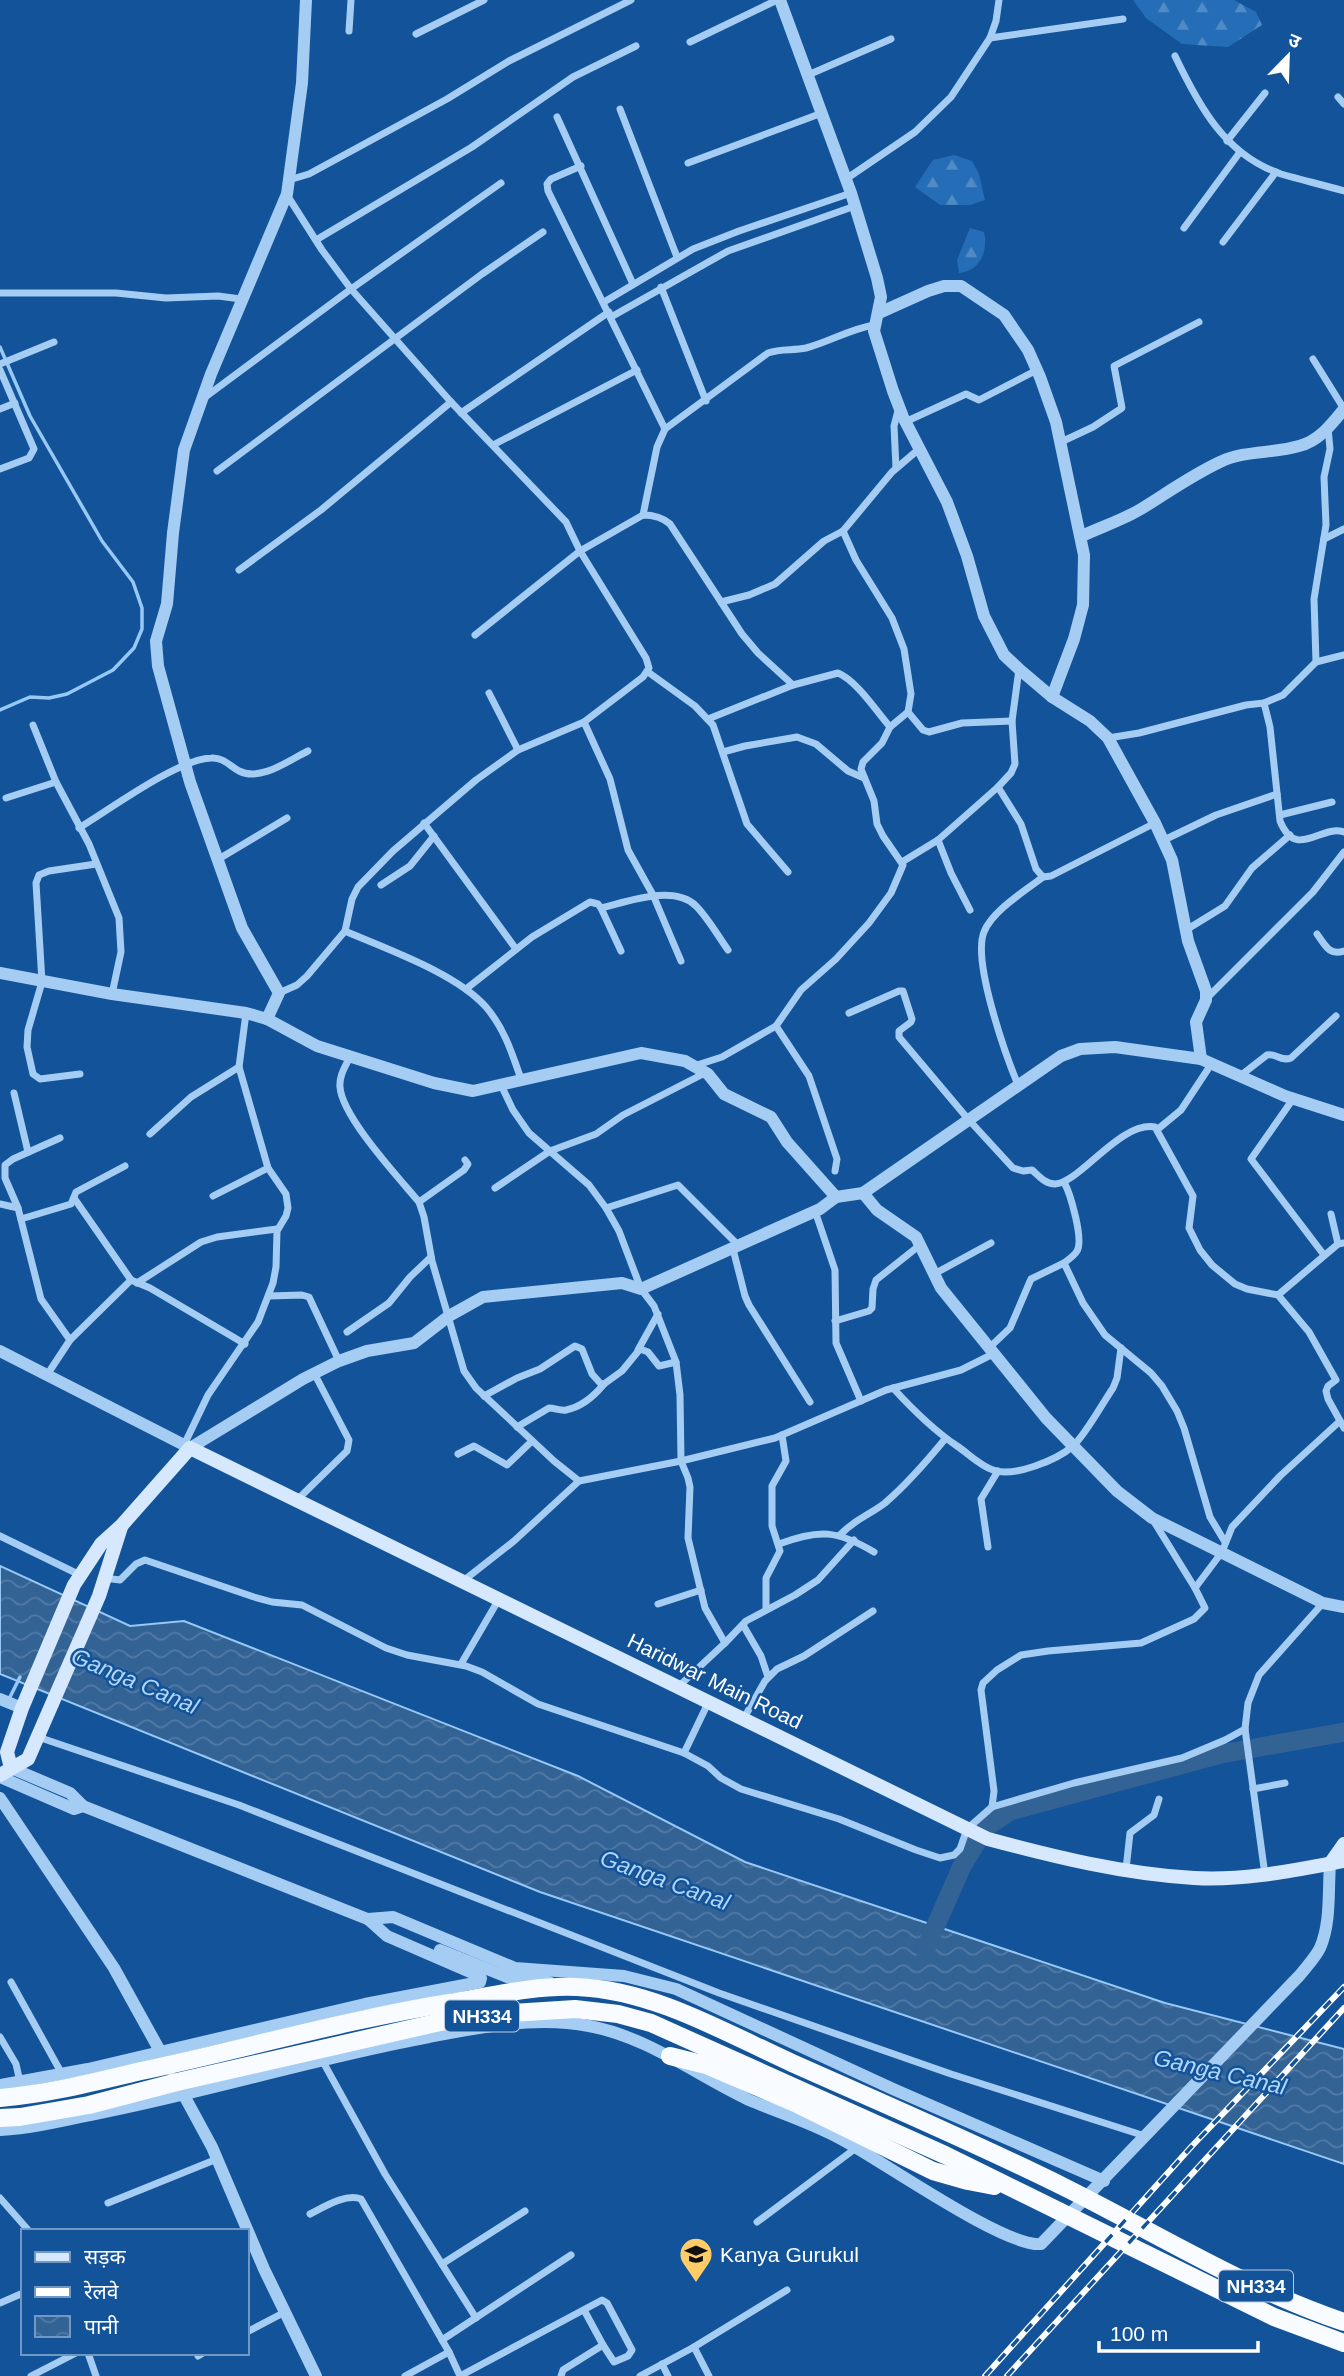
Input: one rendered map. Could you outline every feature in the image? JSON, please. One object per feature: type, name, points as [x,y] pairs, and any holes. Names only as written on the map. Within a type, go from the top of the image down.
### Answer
[{"type":"highway","name":"NH334","points":[[0,2098],[67,2088],[406,2010],[513,1992],[574,1986],[623,1992],[691,2017],[955,2136],[1067,2189],[1170,2244],[1307,2309],[1344,2322]]},
{"type":"highway","name":"NH334","points":[[0,2118],[89,2105],[439,2022],[497,2014],[593,2010],[618,2014],[651,2023],[945,2155],[1274,2317],[1344,2343]]},
{"type":"highway","points":[[670,2056],[706,2065],[795,2103],[933,2171],[1018,2191]]},
{"type":"main road","name":"Haridwar Main Road","points":[[187,1447],[988,1839],[1074,1862],[1195,1878],[1265,1875],[1337,1863]]},
{"type":"main road","points":[[4,1773],[7,1752],[23,1704],[77,1580],[101,1544],[122,1525],[187,1447]]},
{"type":"main road","points":[[4,1773],[28,1759],[99,1596],[122,1525]]},
{"type":"main road","points":[[1337,1863],[1344,1844]]},
{"type":"street","points":[[279,993],[242,928],[217,860],[186,766],[158,666],[156,641],[169,593],[182,463],[201,400],[287,194],[302,83],[306,0]]},
{"type":"street","points":[[349,31],[351,0]]},
{"type":"street","points":[[416,34],[484,0]]},
{"type":"street","points":[[289,180],[309,174],[447,99],[509,61],[631,0]]},
{"type":"street","points":[[690,43],[778,0],[846,179],[877,278],[881,297],[876,319],[877,340],[899,407],[947,502],[967,556],[984,616],[1004,655],[1019,670],[1052,697],[1090,721],[1108,738],[1164,840],[1177,873],[1186,930],[1206,990],[1206,1000]]},
{"type":"street","points":[[846,179],[894,147],[936,114],[951,97],[990,38],[999,11],[999,0]]},
{"type":"street","points":[[990,38],[1122,19]]},
{"type":"street","points":[[808,75],[891,40]]},
{"type":"street","points":[[316,240],[472,147],[573,77],[636,46]]},
{"type":"street","points":[[1175,56],[1197,102],[1227,141],[1240,152],[1276,172],[1344,191]]},
{"type":"street","points":[[1227,141],[1265,93]]},
{"type":"street","points":[[620,109],[677,257]]},
{"type":"street","points":[[688,163],[821,113]]},
{"type":"street","points":[[558,117],[633,284]]},
{"type":"street","points":[[1184,228],[1240,152]]},
{"type":"street","points":[[581,166],[551,179],[547,187],[665,429]]},
{"type":"street","points":[[1223,243],[1276,172]]},
{"type":"street","points":[[201,400],[501,183]]},
{"type":"street","points":[[287,194],[351,289],[461,413],[558,512],[646,658],[648,672],[695,706],[708,719],[718,736],[747,824],[788,872]]},
{"type":"street","points":[[604,302],[677,257],[739,231],[853,200]]},
{"type":"street","points":[[461,413],[610,314],[743,244],[853,200]]},
{"type":"street","points":[[217,471],[544,232]]},
{"type":"street","points":[[643,516],[657,447],[665,429],[768,353],[804,349],[856,330],[928,291],[944,286],[961,286],[990,303],[1004,315],[1037,370],[1056,422],[1082,536],[1083,606],[1074,639],[1052,697]]},
{"type":"street","points":[[661,287],[706,401]]},
{"type":"street","points":[[0,293],[104,293],[166,298],[218,296],[241,299]]},
{"type":"street","points":[[1060,442],[1093,428],[1123,407],[1114,366],[1199,322]]},
{"type":"street","points":[[0,469],[29,458],[34,453],[34,446],[15,403],[3,365],[54,342]]},
{"type":"street","points":[[1082,536],[1139,511],[1182,482],[1228,458],[1299,446],[1328,428],[1344,409],[1313,359]]},
{"type":"street","points":[[492,444],[637,370]]},
{"type":"street","points":[[905,422],[966,394],[979,400],[1037,370]]},
{"type":"street","points":[[239,570],[321,510],[451,402]]},
{"type":"street","points":[[0,409],[15,403]]},
{"type":"street","points":[[896,468],[894,426],[899,407]]},
{"type":"street","points":[[1316,662],[1314,598],[1324,538],[1324,477],[1330,449],[1328,428]]},
{"type":"street","points":[[721,602],[775,584],[824,541],[843,531],[896,468],[919,449]]},
{"type":"street","points":[[475,635],[580,551],[643,516],[663,519],[670,524],[742,634],[793,685]]},
{"type":"street","points":[[1324,538],[1344,528]]},
{"type":"street","points":[[694,1066],[722,1057],[776,1026],[801,990],[836,959],[882,906],[902,869],[902,862],[892,851],[877,824],[874,801],[864,778],[862,765],[882,743],[890,727],[908,712],[911,694],[905,649],[892,618],[856,560],[843,531]]},
{"type":"street","points":[[1108,738],[1264,703],[1283,695],[1316,662],[1344,654]]},
{"type":"street","points":[[902,862],[937,840],[1011,773],[1015,764],[1012,721],[1019,670]]},
{"type":"street","points":[[267,1019],[279,993],[297,985],[307,976],[345,931],[352,899],[358,887],[393,851],[424,823],[517,750],[584,722],[648,672]]},
{"type":"street","points":[[708,719],[793,685],[835,673],[843,675],[890,727]]},
{"type":"street","points":[[489,693],[517,750]]},
{"type":"street","points":[[1264,703],[1270,727],[1284,830],[1300,840],[1310,840],[1343,830]]},
{"type":"street","points":[[908,712],[923,730],[929,732],[962,723],[1012,721]]},
{"type":"street","points":[[584,722],[610,779],[628,850],[653,895],[681,961]]},
{"type":"street","points":[[33,725],[56,782],[89,844],[114,903],[121,930],[121,952],[112,994]]},
{"type":"street","points":[[723,752],[797,737],[816,744],[848,771],[864,778]]},
{"type":"street","points":[[79,828],[150,783],[205,759],[219,759],[239,771],[259,775],[308,751]]},
{"type":"street","points":[[6,798],[56,782]]},
{"type":"street","points":[[998,787],[1021,824],[1036,869],[1043,877]]},
{"type":"street","points":[[1164,840],[1216,815],[1277,794]]},
{"type":"street","points":[[1280,815],[1332,802]]},
{"type":"street","points":[[217,860],[287,818]]},
{"type":"street","points":[[424,823],[516,949]]},
{"type":"street","points":[[1018,1085],[1003,1049],[982,958],[981,940],[987,925],[1043,877],[1051,876],[1155,823]]},
{"type":"street","points":[[1186,930],[1225,906],[1252,868],[1290,835]]},
{"type":"street","points":[[381,885],[410,866],[434,836]]},
{"type":"street","points":[[937,840],[970,909]]},
{"type":"street","points":[[1157,1129],[1181,1110],[1206,1061],[1196,1022],[1206,1000],[1312,892],[1344,852]]},
{"type":"street","points":[[80,1074],[40,1079],[33,1074],[27,1047],[28,1030],[42,982],[37,878],[49,871],[96,864]]},
{"type":"street","points":[[601,908],[653,895],[679,897],[693,903],[728,950]]},
{"type":"street","points":[[466,989],[532,937],[590,902],[601,908],[621,951]]},
{"type":"street","points":[[345,931],[416,962],[466,989],[486,1007],[508,1041],[521,1079]]},
{"type":"street","points":[[1317,934],[1331,952],[1335,954],[1344,951]]},
{"type":"street","points":[[0,973],[112,994],[246,1013],[267,1019],[317,1046],[434,1083],[473,1091],[641,1053],[685,1061],[706,1072],[724,1094],[771,1117],[787,1142],[836,1197]]},
{"type":"street","points":[[849,1013],[903,991],[912,1019],[911,1023],[899,1031],[900,1037],[1013,1168],[1032,1170],[1042,1180],[1053,1184],[1064,1182],[1118,1139],[1149,1126],[1157,1129],[1193,1196],[1189,1228],[1200,1250],[1212,1265],[1235,1284],[1278,1295],[1309,1332],[1340,1378],[1328,1385],[1326,1394],[1342,1424],[1270,1486],[1232,1527],[1223,1547],[1195,1588]]},
{"type":"street","points":[[187,1447],[208,1395],[245,1343],[269,1297],[276,1267],[277,1229],[286,1216],[288,1200],[268,1168],[239,1068],[246,1013]]},
{"type":"street","points":[[1240,1076],[1267,1055],[1284,1060],[1291,1058],[1336,1016]]},
{"type":"street","points":[[776,1026],[809,1076],[837,1159],[835,1171]]},
{"type":"street","points":[[187,1447],[339,1361],[367,1351],[414,1343],[449,1316],[483,1297],[622,1283],[641,1289],[815,1211],[836,1197],[863,1193],[1061,1056],[1080,1049],[1115,1047],[1206,1061],[1293,1099],[1344,1115]]},
{"type":"street","points":[[351,1057],[341,1076],[340,1085],[346,1105],[368,1139],[419,1202],[425,1217],[431,1257],[464,1371],[484,1396],[579,1481]]},
{"type":"street","points":[[150,1134],[191,1097],[239,1068]]},
{"type":"street","points":[[495,1188],[550,1151],[596,1134],[623,1115],[706,1072]]},
{"type":"street","points":[[501,1084],[528,1133],[589,1185],[606,1208],[619,1231],[641,1289],[658,1314],[676,1362],[680,1395],[681,1461],[690,1487],[687,1529],[705,1608],[725,1643]]},
{"type":"street","points":[[14,1093],[28,1152]]},
{"type":"street","points":[[1293,1099],[1251,1158],[1324,1255]]},
{"type":"street","points":[[61,1138],[13,1158],[5,1165],[5,1178],[18,1208],[41,1298],[70,1340]]},
{"type":"street","points":[[419,1202],[464,1170],[468,1164],[465,1160]]},
{"type":"street","points":[[21,1219],[64,1208],[71,1204],[76,1192],[125,1166]]},
{"type":"street","points":[[213,1196],[268,1168]]},
{"type":"street","points":[[463,1582],[514,1541],[579,1481],[681,1461],[782,1435],[893,1388],[961,1370],[992,1350],[1010,1328],[1031,1279],[1065,1263],[1077,1251],[1078,1230],[1069,1190],[1064,1182]]},
{"type":"street","points":[[606,1208],[678,1185],[736,1248],[744,1296],[810,1402]]},
{"type":"street","points":[[863,1193],[877,1210],[916,1237],[941,1289],[1046,1418],[1117,1491],[1152,1518],[1223,1547],[1323,1603],[1344,1607]]},
{"type":"street","points":[[74,1198],[134,1281],[245,1343]]},
{"type":"street","points":[[0,1204],[18,1208]]},
{"type":"street","points":[[815,1211],[835,1270],[838,1349],[862,1401]]},
{"type":"street","points":[[1278,1295],[1324,1255],[1341,1244],[1331,1214]]},
{"type":"street","points":[[47,1375],[70,1340],[134,1281],[201,1242],[217,1237],[277,1229]]},
{"type":"street","points":[[934,1274],[991,1243]]},
{"type":"street","points":[[835,1321],[869,1311],[872,1308],[876,1280],[920,1245]]},
{"type":"street","points":[[347,1332],[389,1303],[431,1257]]},
{"type":"street","points":[[1065,1263],[1083,1303],[1105,1335],[1151,1373],[1177,1411],[1210,1517],[1223,1547]]},
{"type":"street","points":[[269,1297],[309,1297],[339,1361]]},
{"type":"street","points":[[517,1427],[549,1408],[566,1410],[595,1395],[604,1384],[622,1371],[638,1350],[658,1314]]},
{"type":"street","points":[[484,1396],[540,1369],[575,1346],[582,1349],[596,1381],[604,1384]]},
{"type":"street","points":[[893,1388],[920,1418],[984,1466],[998,1471],[1015,1471],[1044,1462],[1074,1445],[1118,1378],[1121,1348]]},
{"type":"street","points":[[638,1350],[645,1350],[659,1366],[676,1362]]},
{"type":"street","points":[[0,1351],[187,1447]]},
{"type":"street","points":[[297,1501],[347,1451],[349,1445],[349,1440],[314,1374]]},
{"type":"street","points":[[766,1609],[766,1578],[779,1556],[779,1544],[772,1526],[771,1492],[773,1481],[786,1461],[782,1435]]},
{"type":"street","points":[[841,1535],[854,1520],[875,1510],[894,1494],[945,1439]]},
{"type":"street","points":[[458,1454],[474,1446],[507,1465],[532,1441]]},
{"type":"street","points":[[988,1547],[981,1499],[998,1471]]},
{"type":"street","points":[[992,1807],[994,1791],[981,1690],[983,1683],[1001,1667],[1021,1655],[1141,1643],[1170,1632],[1203,1612],[1205,1604],[1152,1518]]},
{"type":"street","points":[[779,1544],[802,1535],[841,1535],[874,1552]]},
{"type":"street","points":[[0,1536],[77,1580]]},
{"type":"street","points":[[679,1686],[743,1625],[818,1580],[854,1540]]},
{"type":"street","points":[[104,1578],[120,1580],[141,1561],[158,1562],[254,1597],[302,1605],[407,1656],[461,1664],[482,1672],[538,1704],[684,1752],[741,1789],[839,1819],[933,1857],[947,1858],[954,1855],[970,1830],[992,1807],[1074,1783],[1182,1758],[1225,1740],[1245,1728]]},
{"type":"street","points":[[658,1604],[701,1590]]},
{"type":"street","points":[[461,1664],[499,1600]]},
{"type":"street","points":[[1265,1875],[1246,1741],[1248,1703],[1259,1675],[1323,1603]]},
{"type":"street","points":[[744,1718],[768,1677],[777,1669],[804,1656],[873,1611]]},
{"type":"street","points":[[743,1625],[761,1656],[768,1677]]},
{"type":"street","points":[[0,1699],[23,1704]]},
{"type":"street","points":[[684,1752],[709,1701]]},
{"type":"street","points":[[38,1737],[239,1805],[719,1993],[951,2074],[1148,2132]]},
{"type":"street","points":[[4,1773],[70,1793],[83,1806],[507,1977],[574,1986]]},
{"type":"street","points":[[1254,1789],[1285,1783]]},
{"type":"street","points":[[0,1798],[114,1968],[161,2052],[217,2159],[316,2376]]},
{"type":"street","points":[[1126,1869],[1129,1833],[1154,1815],[1159,1799]]},
{"type":"street","points":[[0,2130],[64,2120],[184,2095],[322,2060],[451,2033],[523,2024],[587,2025],[618,2033],[670,2056],[748,2099],[840,2137],[991,2228],[1033,2245],[1041,2244],[1300,1975],[1319,1950],[1337,1863]]},
{"type":"street","points":[[368,1919],[393,1917],[515,1968],[624,1976],[676,1989],[893,2089],[1104,2181]]},
{"type":"street","points":[[0,2085],[62,2074],[365,2004],[480,1982],[481,1978],[477,1975],[387,1936],[368,1919]]},
{"type":"street","points":[[11,1982],[62,2074]]},
{"type":"street","points":[[0,2037],[16,2064],[20,2082]]},
{"type":"street","points":[[322,2060],[385,2174],[476,2318]]},
{"type":"street","points":[[757,2222],[857,2147]]},
{"type":"street","points":[[108,2203],[217,2159]]},
{"type":"street","points":[[310,2214],[355,2196],[361,2199],[449,2352],[460,2376],[600,2300],[606,2301],[631,2352],[614,2362],[584,2309]]},
{"type":"street","points":[[0,2198],[4,2209],[27,2229]]},
{"type":"street","points":[[442,2264],[525,2211]]},
{"type":"street","points":[[442,2340],[570,2255]]},
{"type":"street","points":[[640,2376],[694,2347],[787,2290]]},
{"type":"street","points":[[0,2303],[21,2294]]},
{"type":"street","points":[[248,2331],[285,2312]]},
{"type":"street","points":[[561,2376],[563,2370],[603,2345]]},
{"type":"street","points":[[694,2347],[709,2376]]},
{"type":"street","points":[[405,2376],[449,2352]]},
{"type":"street","points":[[31,2376],[72,2355]]},
{"type":"street","points":[[89,2355],[96,2376]]},
{"type":"street","points":[[662,2364],[668,2376]]},
{"type":"green space","points":[[1133,0],[1234,0],[1256,12],[1262,25],[1228,47],[1182,44],[1146,18]]},
{"type":"green space","points":[[954,155],[972,161],[979,174],[985,200],[970,205],[940,205],[915,187],[933,160]]},
{"type":"green space","points":[[970,228],[984,232],[984,252],[978,264],[959,273],[957,260]]},
{"type":"water","name":"Ganga Canal","points":[[0,1566],[130,1626],[184,1621],[578,1776],[745,1862],[1165,2003],[1344,2049],[1344,2164],[540,1892],[0,1674]]},
{"type":"waterway","points":[[0,347],[30,416],[102,541],[133,582],[142,608],[142,629],[134,648],[113,670],[67,694],[49,698],[30,697],[0,710]]},
{"type":"waterway","points":[[10,1697],[20,1677]]},
{"type":"waterway","points":[[925,1950],[962,1866],[986,1827],[1010,1811],[1221,1754],[1344,1732]]},
{"type":"railway","points":[[985,2376],[1192,2146],[1344,1987]]},
{"type":"railway","points":[[1007,2376],[1344,2008]]},
{"type":"place","name":"Kanya Gurukul","points":[[696,2284]]}]
